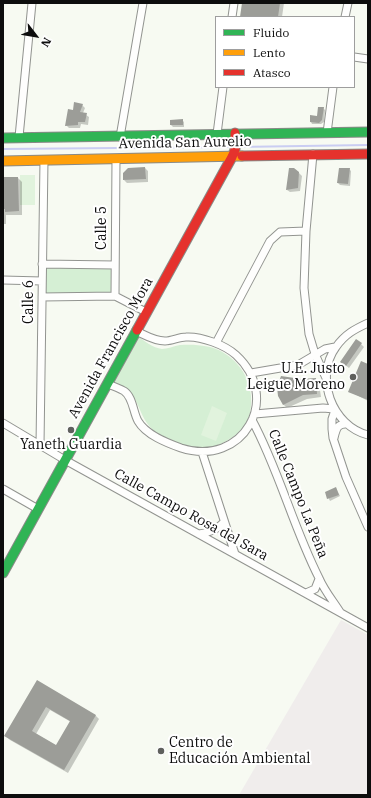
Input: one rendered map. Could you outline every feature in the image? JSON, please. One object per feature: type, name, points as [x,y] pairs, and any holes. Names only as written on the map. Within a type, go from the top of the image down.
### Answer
[{"type":"main road","name":"Avenida San Aurelio","points":[[3,138],[216,134],[235,136],[368,132]]},
{"type":"main road","name":"Avenida Francisco Mora","points":[[3,573],[234,153],[235,136]]},
{"type":"main road","name":"Avenida San Aurelio","points":[[3,161],[116,159],[234,153],[368,154]]},
{"type":"street","points":[[19,138],[32,3]]},
{"type":"street","points":[[120,137],[143,3]]},
{"type":"street","points":[[232,16],[234,3]]},
{"type":"street","points":[[345,16],[348,3]]},
{"type":"street","points":[[355,57],[368,59]]},
{"type":"street","points":[[216,134],[223,88]]},
{"type":"street","points":[[327,133],[333,88]]},
{"type":"street","points":[[313,154],[306,231],[304,288],[309,334],[326,378],[328,394],[335,410],[347,424],[363,434],[368,435]]},
{"type":"street","name":"Calle 5","points":[[115,296],[116,159]]},
{"type":"street","name":"Calle 6","points":[[40,445],[44,160]]},
{"type":"street","points":[[216,343],[270,241],[280,232],[306,231]]},
{"type":"street","points":[[42,264],[115,265]]},
{"type":"street","points":[[3,280],[42,281]]},
{"type":"street","points":[[42,297],[115,296],[146,312]]},
{"type":"street","points":[[326,378],[329,362],[335,347],[352,330],[368,323]]},
{"type":"street","points":[[107,384],[128,394],[138,421],[152,435],[181,448],[202,452],[217,450],[231,444],[243,434],[254,417],[257,402],[255,385],[251,373],[235,354],[216,343],[186,336],[165,341],[154,340],[136,331]]},
{"type":"street","points":[[251,373],[298,366],[325,349],[335,347]]},
{"type":"street","points":[[254,417],[323,408],[335,410]]},
{"type":"street","points":[[335,410],[332,419],[333,438],[346,478],[368,527]]},
{"type":"street","name":"Calle Campo La Peña","points":[[254,417],[291,515],[319,579],[342,614]]},
{"type":"street","name":"Calle Campo Rosa del Sara","points":[[3,423],[65,460],[368,628]]},
{"type":"street","points":[[333,438],[338,427],[343,424],[347,424]]},
{"type":"street","points":[[202,452],[235,554]]},
{"type":"street","points":[[3,489],[38,509]]},
{"type":"street","points":[[199,534],[219,528],[224,522]]},
{"type":"street","name":"Calle Campo La Peña","points":[[306,593],[315,589],[319,579]]},
{"type":"shaded area","points":[[341,620],[368,635],[368,795],[239,795]]},
{"type":"green space","points":[[20,175],[35,175],[35,205],[20,205]]},
{"type":"green space","points":[[46,267],[112,268],[112,294],[46,294]]},
{"type":"green space","points":[[138,336],[149,344],[162,349],[180,345],[214,348],[224,353],[238,364],[247,379],[251,395],[250,413],[246,424],[242,429],[234,436],[220,444],[208,448],[196,448],[173,441],[152,429],[146,422],[133,396],[121,387],[111,385]]},
{"type":"green space","points":[[212,406],[227,413],[216,441],[201,435]]},
{"type":"building","points":[[242,3],[280,3],[278,16],[240,16]]},
{"type":"building","points":[[74,102],[83,104],[80,112],[87,113],[85,122],[78,122],[78,125],[65,126],[68,109],[73,110]]},
{"type":"building","points":[[318,107],[324,107],[322,120],[319,123],[310,122],[310,115],[317,116]]},
{"type":"building","points":[[183,119],[183,125],[170,125],[170,120]]},
{"type":"building","points":[[145,167],[146,179],[123,180],[123,173],[128,168]]},
{"type":"building","points":[[289,168],[294,168],[299,172],[298,188],[286,190]]},
{"type":"building","points":[[339,168],[350,168],[348,184],[337,183]]},
{"type":"building","points":[[4,177],[18,177],[19,211],[5,212],[5,209],[3,209]]},
{"type":"building","points":[[356,339],[362,343],[346,366],[340,362]]},
{"type":"building","points":[[361,361],[368,364],[368,400],[348,392]]},
{"type":"building","points":[[281,376],[301,379],[316,378],[317,394],[303,395],[283,405],[278,396],[277,387]]},
{"type":"building","points":[[57,437],[63,440],[61,446],[54,443]]},
{"type":"building","points":[[336,487],[339,495],[327,499],[325,492]]},
{"type":"building","points":[[37,680],[96,715],[64,770],[4,736]],"holes":[[[46,707],[70,721],[56,745],[32,731]]]},
{"type":"waterway","points":[[237,147],[368,145]]},
{"type":"waterway","points":[[3,149],[231,147]]},
{"type":"traffic: fast","points":[[3,138],[368,132]]},
{"type":"traffic: fast","points":[[3,573],[137,330]]},
{"type":"traffic: slow","points":[[3,161],[242,156]]},
{"type":"traffic: jam","points":[[137,330],[232,157],[235,150],[235,133]]},
{"type":"traffic: jam","points":[[242,156],[368,154]]},
{"type":"place","name":"U.E. Justo Leigue Moreno","points":[[353,377]]},
{"type":"place","name":"Yaneth Guardia","points":[[71,430]]},
{"type":"place","name":"Centro de Educación Ambiental","points":[[161,751]]}]
